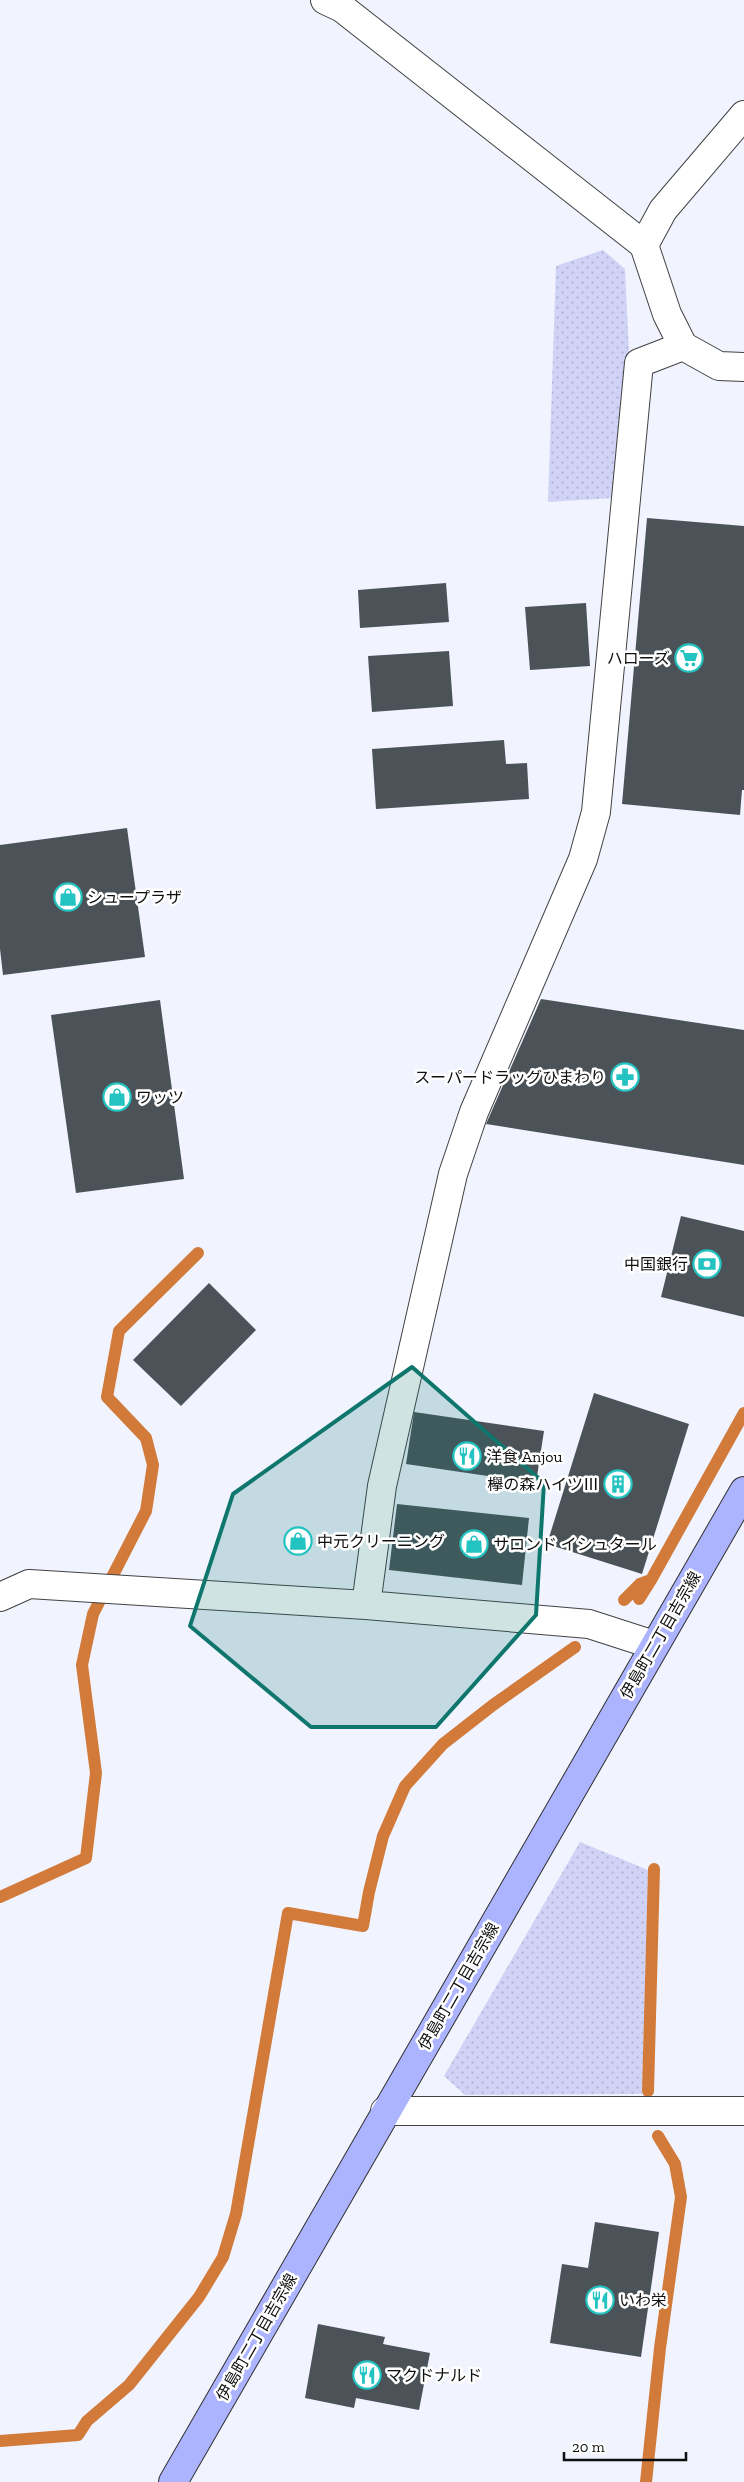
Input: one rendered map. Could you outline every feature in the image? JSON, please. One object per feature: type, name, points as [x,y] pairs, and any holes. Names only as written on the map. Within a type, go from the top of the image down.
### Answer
[{"type":"street","points":[[325,0],[342,8],[644,245],[667,314],[683,346],[719,366],[744,367]]},
{"type":"street","points":[[644,245],[663,210],[744,115]]},
{"type":"street","points":[[366,1605],[382,1486],[454,1174],[474,1112],[583,859],[596,812],[639,363],[683,346]]},
{"type":"street","name":"伊島町二丁目吉宗線","points":[[173,2482],[385,2111],[744,1491]]},
{"type":"street","points":[[0,1597],[29,1584],[366,1605],[589,1624],[654,1645]]},
{"type":"street","points":[[385,2111],[744,2111]]},
{"type":"highlighted area","points":[[412,1367],[544,1483],[536,1615],[436,1727],[311,1727],[190,1626],[233,1494]]},
{"type":"shaded area","points":[[603,250],[625,269],[629,355],[613,498],[548,502],[556,266]]},
{"type":"shaded area","points":[[580,1842],[648,1870],[642,2094],[465,2095],[444,2076]]},
{"type":"building","name":"ハローズ","points":[[647,518],[744,526],[744,790],[742,790],[740,815],[622,804]]},
{"type":"building","points":[[446,583],[449,622],[360,628],[358,590]]},
{"type":"building","points":[[586,603],[590,666],[530,670],[525,607]]},
{"type":"building","points":[[449,651],[453,706],[372,712],[368,656]]},
{"type":"building","points":[[504,740],[506,764],[527,763],[529,799],[376,809],[372,749]]},
{"type":"building","name":"シュープラザ","points":[[127,828],[145,957],[3,975],[0,949],[0,845]]},
{"type":"building","name":"スーパードラッグひまわり","points":[[541,999],[744,1030],[744,1165],[486,1124]]},
{"type":"building","name":"ワッツ","points":[[160,1000],[184,1179],[76,1193],[51,1015]]},
{"type":"building","name":"中国銀行","points":[[681,1216],[744,1231],[744,1317],[661,1297]]},
{"type":"building","points":[[209,1283],[256,1330],[181,1406],[133,1360]]},
{"type":"building","name":"欅の森ハイツⅢ","points":[[594,1393],[689,1424],[642,1574],[547,1544]]},
{"type":"building","points":[[414,1412],[544,1431],[536,1483],[406,1464]]},
{"type":"building","points":[[397,1504],[529,1518],[522,1585],[389,1570]]},
{"type":"building","points":[[595,2222],[659,2232],[641,2357],[550,2343],[562,2264],[588,2268]]},
{"type":"building","name":"マクドナルド","points":[[318,2324],[385,2337],[383,2344],[430,2353],[419,2410],[356,2398],[354,2408],[305,2398]]},
{"type":"waterway","points":[[0,1897],[86,1858],[96,1773],[82,1665],[93,1614],[146,1511],[153,1465],[146,1438],[107,1397],[119,1331],[198,1253]]},
{"type":"waterway","points":[[624,1600],[640,1584],[651,1580],[744,1413]]},
{"type":"waterway","points":[[639,1599],[651,1580]]},
{"type":"waterway","points":[[0,2441],[78,2435],[87,2421],[129,2385],[199,2297],[223,2257],[236,2214],[288,1913],[363,1926],[369,1892],[383,1836],[405,1786],[443,1744],[493,1705],[575,1647]]},
{"type":"waterway","points":[[648,2091],[654,1869]]},
{"type":"waterway","points":[[646,2482],[660,2348],[681,2197],[675,2164],[658,2136]]},
{"type":"place","name":"ハローズ","points":[[689,658]]},
{"type":"place","name":"シュープラザ","points":[[68,897]]},
{"type":"place","name":"スーパードラッグひまわり","points":[[625,1077]]},
{"type":"place","name":"ワッツ","points":[[117,1097]]},
{"type":"place","name":"中国銀行","points":[[707,1264]]},
{"type":"place","name":"洋食 Anjou","points":[[467,1456]]},
{"type":"place","name":"欅の森ハイツⅢ","points":[[618,1484]]},
{"type":"place","name":"中元クリーニング","points":[[298,1541]]},
{"type":"place","name":"サロンド イシュタール","points":[[474,1544]]},
{"type":"place","name":"いわ栄","points":[[600,2300]]},
{"type":"place","name":"マクドナルド","points":[[367,2375]]}]
